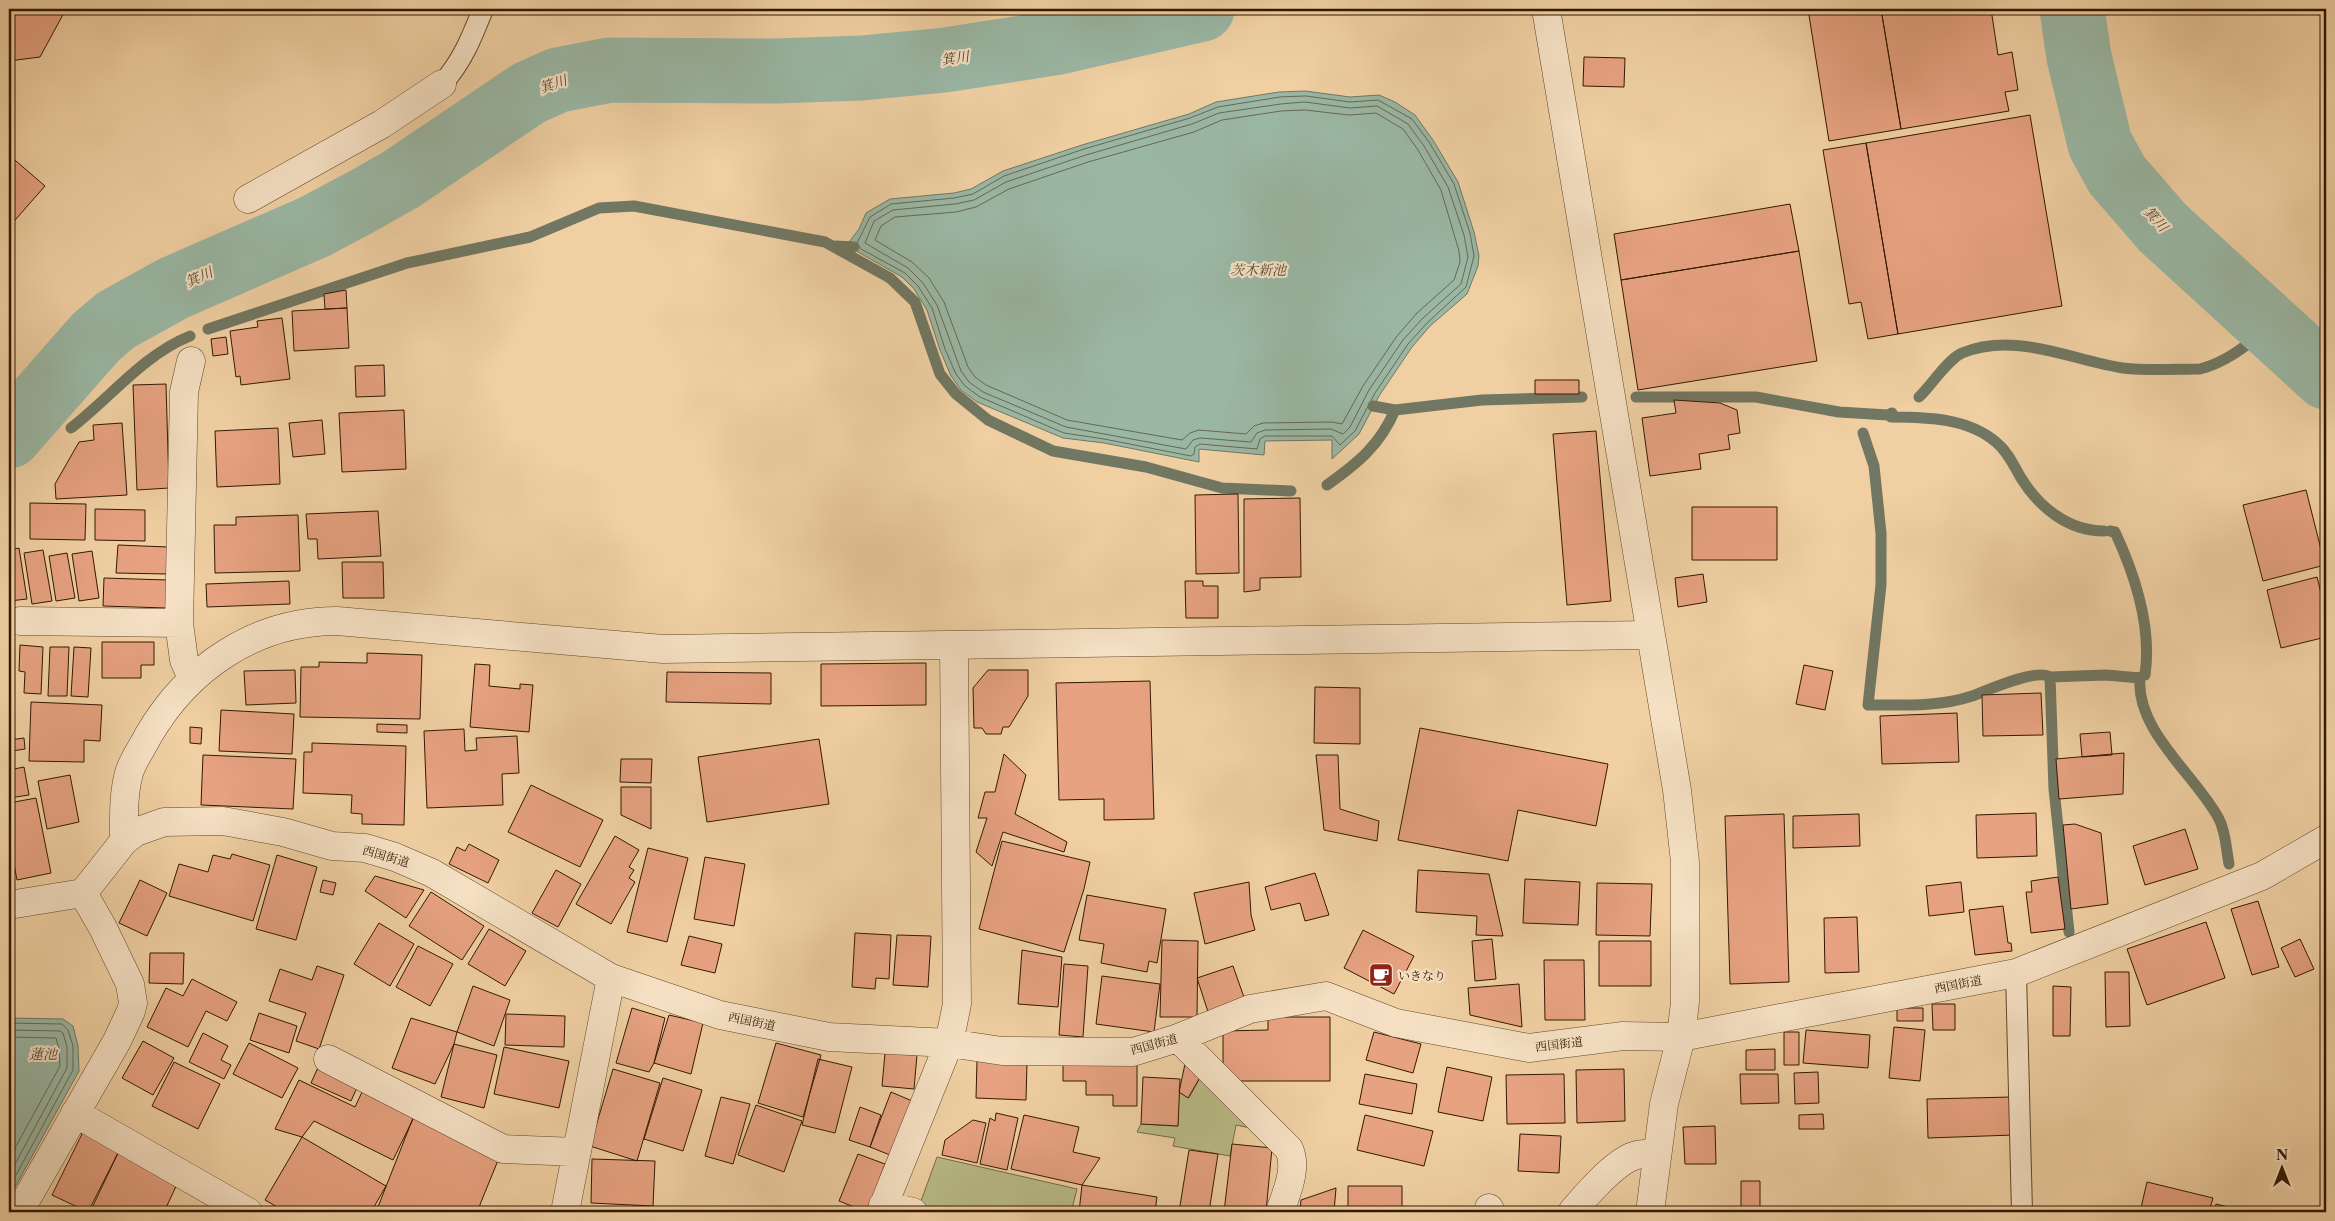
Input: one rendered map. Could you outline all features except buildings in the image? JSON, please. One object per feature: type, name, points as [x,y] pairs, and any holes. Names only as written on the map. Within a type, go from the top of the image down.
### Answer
[{"type":"street","points":[[1546,9],[1677,790],[1685,862],[1685,1002],[1681,1037],[1664,1104],[1650,1212]]},
{"type":"street","points":[[248,199],[374,128],[442,84]]},
{"type":"street","points":[[191,361],[184,392],[178,623],[184,660],[192,678]]},
{"type":"street","points":[[124,841],[126,793],[132,766],[163,712],[192,678],[234,648],[256,638],[290,625],[327,620],[642,648],[1650,635]]},
{"type":"street","points":[[20,621],[178,623]]},
{"type":"street","points":[[914,1212],[882,1209],[950,1043],[958,1004],[954,645]]},
{"type":"street","name":"西国街道","points":[[82,893],[124,841],[141,829],[164,822],[222,821],[282,832],[342,847],[365,848],[408,862],[432,873],[611,978],[720,1015],[828,1037],[950,1043],[1002,1051],[1133,1052],[1178,1038],[1250,1009],[1326,996],[1396,1023],[1529,1048],[1623,1036],[1681,1037],[2016,974],[2262,876],[2326,839]]},
{"type":"street","points":[[9,905],[82,893],[125,973],[130,984],[132,1002],[128,1020],[120,1035],[19,1212]]},
{"type":"street","points":[[565,1212],[611,978]]},
{"type":"street","points":[[1178,1038],[1290,1149],[1294,1158],[1292,1171],[1280,1212]]},
{"type":"street","points":[[328,1059],[502,1149],[576,1152]]},
{"type":"street","points":[[74,1113],[248,1212]]},
{"type":"street","points":[[1572,1212],[1602,1180],[1628,1158],[1642,1154],[1658,1155]]},
{"type":"lane","points":[[442,84],[454,71],[466,50],[483,9]]},
{"type":"lane","points":[[2016,974],[2022,1212]]},
{"type":"green space","points":[[1202,1074],[1265,1131],[1236,1125],[1230,1156],[1173,1146],[1175,1138],[1137,1132],[1141,1124],[1178,1126],[1179,1092],[1189,1098]]},
{"type":"green space","points":[[937,1157],[1077,1189],[1071,1212],[917,1212]]},
{"type":"water","name":"茨木新池","points":[[1305,91],[1350,97],[1379,95],[1395,102],[1415,115],[1433,140],[1458,182],[1474,232],[1479,256],[1478,266],[1467,294],[1430,326],[1412,347],[1379,396],[1359,434],[1332,459],[1332,440],[1265,441],[1264,455],[1199,449],[1199,462],[1104,443],[1063,438],[977,402],[961,390],[951,376],[927,310],[914,289],[902,277],[858,252],[849,242],[859,229],[866,213],[890,199],[954,193],[971,189],[1003,171],[1082,145],[1189,114],[1216,102],[1279,92]]},
{"type":"water","name":"蓮池","points":[[9,1018],[63,1019],[73,1026],[78,1046],[79,1071],[9,1198]]},
{"type":"waterway","name":"箕川","points":[[9,436],[96,337],[116,320],[174,288],[314,227],[361,202],[400,180],[529,93],[558,80],[610,70],[776,71],[862,68],[945,60],[1054,43],[1202,9]]},
{"type":"waterway","name":"箕川","points":[[2072,9],[2079,57],[2100,144],[2117,175],[2163,228],[2326,377]]},
{"type":"waterway","points":[[208,329],[407,263],[530,237],[599,208],[634,206],[825,242],[890,278],[915,302],[940,374],[956,394],[988,420],[1053,451],[1146,467],[1222,488],[1291,491]]},
{"type":"waterway","points":[[836,246],[854,247]]},
{"type":"waterway","points":[[1919,397],[1956,356],[1982,347],[2002,345],[2023,346],[2123,368],[2152,370],[2200,369],[2229,357],[2271,326]]},
{"type":"waterway","points":[[71,428],[157,354],[190,336]]},
{"type":"waterway","points":[[1327,485],[1349,469],[1367,452],[1382,433],[1395,410],[1482,400],[1582,397]]},
{"type":"waterway","points":[[1636,397],[1756,397],[1839,412],[1888,415],[1892,413]]},
{"type":"waterway","points":[[1373,406],[1395,410]]},
{"type":"waterway","points":[[1891,414],[1891,417],[1933,419],[1974,428],[1997,443],[2010,459],[2028,489],[2046,508],[2078,527],[2104,531]]},
{"type":"waterway","points":[[23,420],[39,433]]},
{"type":"waterway","points":[[1863,433],[1874,466],[1881,533],[1881,585],[1868,705],[1921,705],[1960,700],[2012,681],[2035,675],[2050,677],[2106,675],[2140,678]]},
{"type":"waterway","points":[[2110,531],[2115,532],[2129,566],[2140,602],[2146,638],[2147,657],[2145,675]]},
{"type":"waterway","points":[[2050,677],[2054,789],[2069,932]]},
{"type":"waterway","points":[[2140,677],[2141,697],[2147,716],[2169,752],[2209,802],[2219,819],[2229,864]]},
{"type":"place","name":"いきなり","points":[[1381,975]]}]
